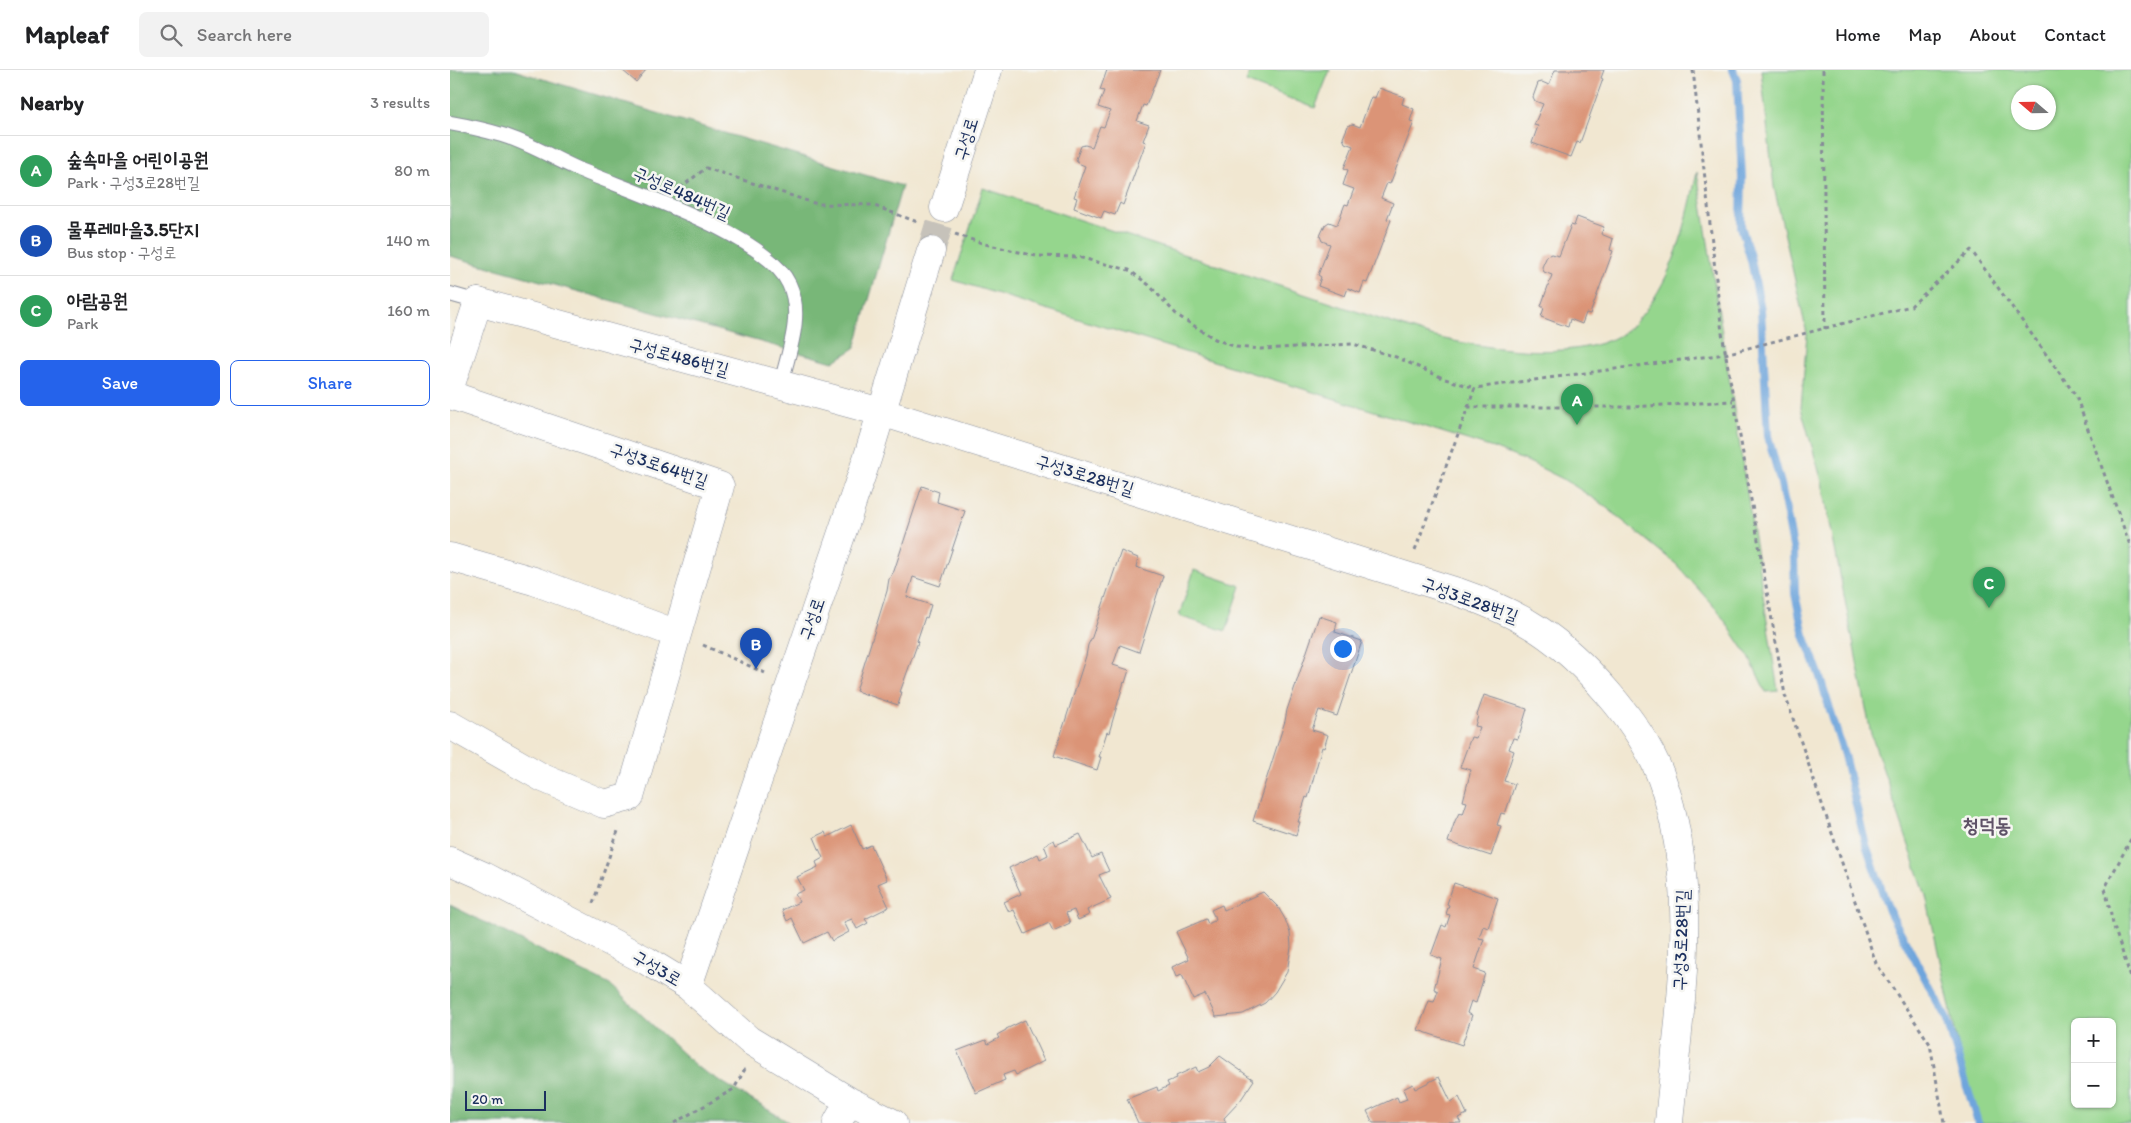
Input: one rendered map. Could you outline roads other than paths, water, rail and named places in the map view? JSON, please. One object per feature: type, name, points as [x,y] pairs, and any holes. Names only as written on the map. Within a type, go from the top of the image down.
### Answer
[{"type":"street","name":"구성로","points":[[688,986],[941,230],[988,70]]},
{"type":"street","name":"구성로486번길","points":[[478,302],[881,412]]},
{"type":"street","points":[[450,387],[478,302]]},
{"type":"street","name":"구성3로64번길","points":[[450,396],[720,486],[630,797],[604,804],[543,778],[450,726]]},
{"type":"street","name":"구성3로28번길","points":[[881,412],[1485,602],[1516,614],[1538,628],[1581,664],[1623,711],[1643,742],[1659,773],[1674,826],[1685,902],[1685,943],[1669,1123]]},
{"type":"street","points":[[450,556],[534,581],[677,634]]},
{"type":"street","name":"구성3로","points":[[450,861],[484,876],[584,928],[688,986],[749,1040],[843,1112],[893,1123]]},
{"type":"lane","name":"구성로484번길","points":[[450,123],[503,135],[540,150],[577,169],[662,203],[737,237],[766,258],[789,283],[795,303],[794,328],[781,384]]},
{"type":"lane","points":[[450,294],[478,302]]},
{"type":"waterway","points":[[1733,70],[1737,80],[1742,177],[1741,226],[1751,260],[1761,310],[1768,436],[1781,484],[1794,552],[1795,594],[1804,635],[1819,674],[1844,755],[1865,842],[1889,911],[1946,1017],[1978,1123]]},
{"type":"tunnel","points":[[931,251],[944,208]]},
{"type":"place","name":"숲속마을 어린이공원","points":[[1577,425]]},
{"type":"place","name":"아람공원","points":[[1989,608]]},
{"type":"place","name":"물푸레마을3.5단지","points":[[756,669]]},
{"type":"district","name":"청덕동","points":[[1987,825]]}]
